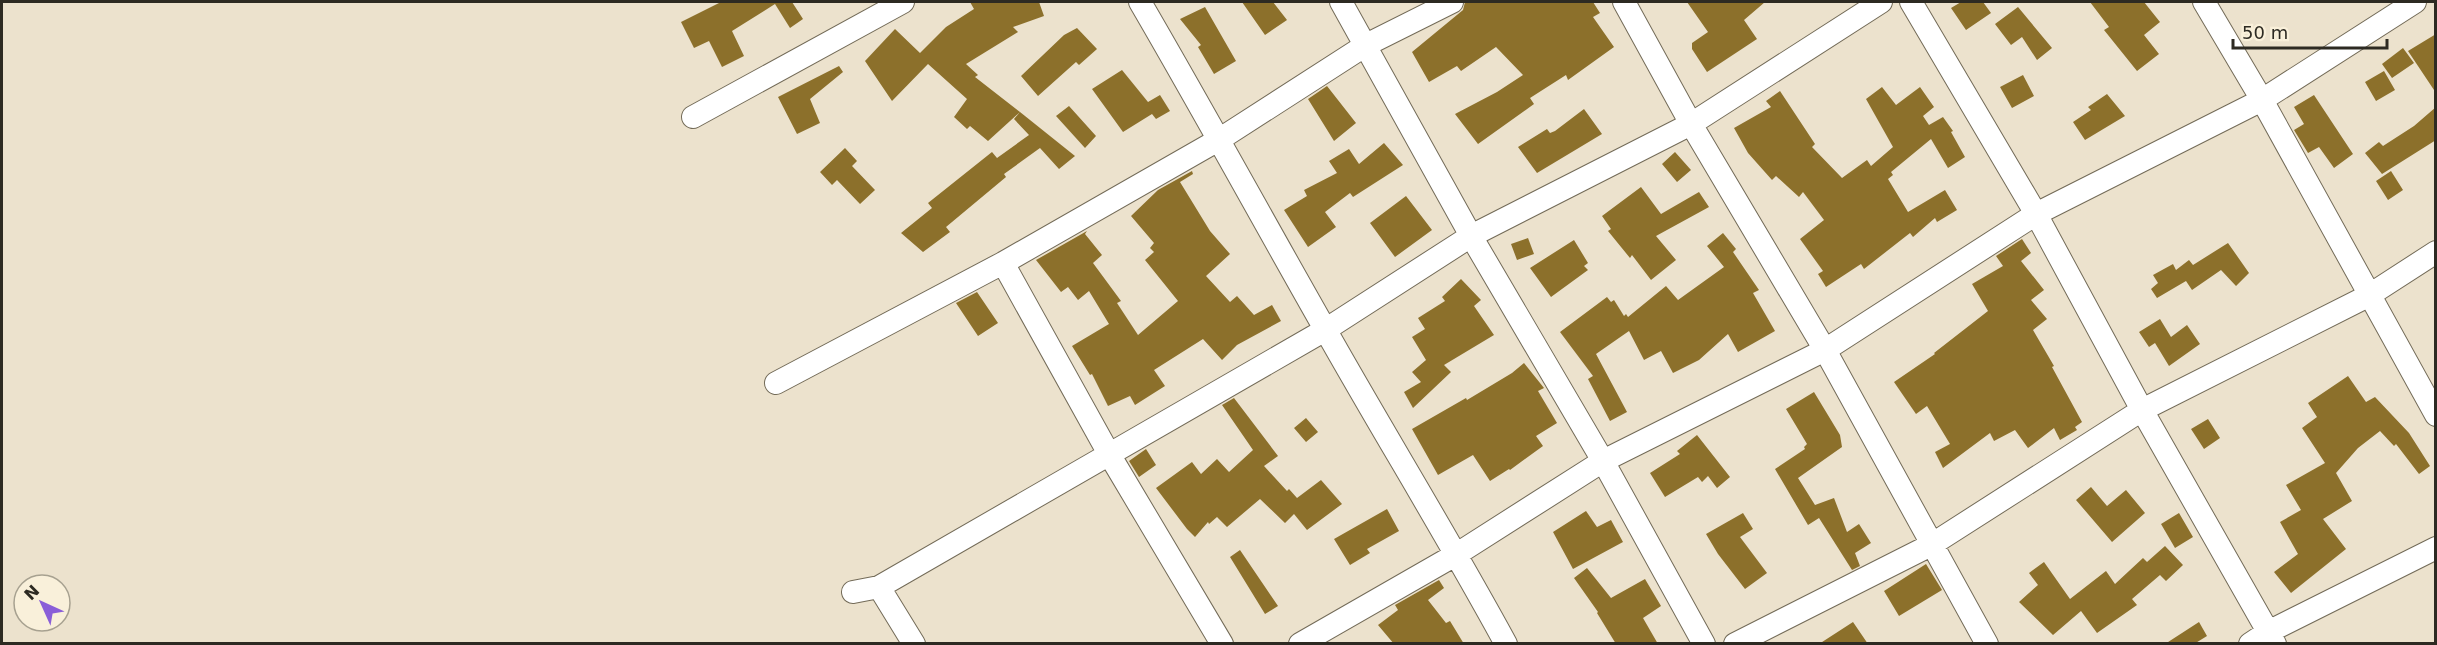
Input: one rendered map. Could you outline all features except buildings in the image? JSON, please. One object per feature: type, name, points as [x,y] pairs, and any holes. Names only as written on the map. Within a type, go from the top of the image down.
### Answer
[{"type":"street","points":[[693,117],[903,2]]},
{"type":"street","points":[[1140,2],[1220,139],[1325,330],[1457,554],[1506,644]]},
{"type":"street","points":[[1341,2],[1471,236],[1603,461],[1704,644]]},
{"type":"street","points":[[776,383],[1003,263],[1220,139],[1366,45],[1452,2]]},
{"type":"street","points":[[1624,2],[1691,124],[1825,350],[1987,644]]},
{"type":"street","points":[[853,592],[879,587],[1325,330],[1471,236],[1691,124],[1881,2]]},
{"type":"street","points":[[1911,2],[2036,214],[2264,640],[2436,548]]},
{"type":"street","points":[[2204,2],[2262,100],[2368,296],[2436,415]]},
{"type":"street","points":[[1300,644],[1457,554],[1603,461],[1825,350],[2036,214],[2262,100],[2415,2]]},
{"type":"street","points":[[1735,644],[1931,545],[2142,410],[2368,296],[2436,252]]},
{"type":"street","points":[[1003,263],[1109,454],[1222,644]]},
{"type":"street","points":[[879,587],[914,644]]}]
